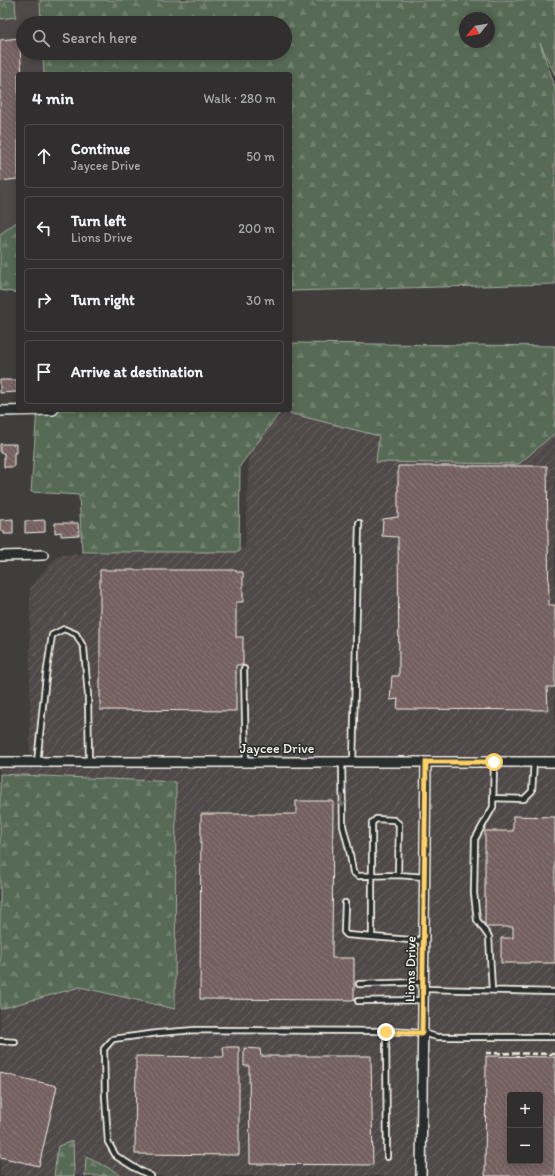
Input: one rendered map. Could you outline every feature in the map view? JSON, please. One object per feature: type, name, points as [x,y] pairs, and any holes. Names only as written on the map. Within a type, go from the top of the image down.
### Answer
[{"type":"street","points":[[0,411],[16,411]]},
{"type":"street","points":[[0,556],[43,556]]},
{"type":"street","name":"Jaycee Drive","points":[[0,762],[555,762]]},
{"type":"street","name":"Lions Drive","points":[[421,1176],[426,762]]},
{"type":"lane","points":[[353,762],[359,523]]},
{"type":"lane","points":[[37,763],[52,635],[64,629],[76,634],[84,648],[88,694],[89,763]]},
{"type":"lane","points":[[244,669],[246,762]]},
{"type":"lane","points":[[342,762],[342,826],[354,872],[358,876],[398,875],[425,877]]},
{"type":"lane","points":[[492,990],[488,937],[477,920],[474,893],[475,839],[493,807],[494,762]]},
{"type":"lane","points":[[493,798],[524,799],[532,791],[534,762]]},
{"type":"lane","points":[[372,937],[372,823],[376,819],[394,820],[399,824],[398,875]]},
{"type":"lane","points":[[344,903],[344,932],[347,935],[424,941]]},
{"type":"lane","points":[[359,984],[423,985],[492,990],[555,992]]},
{"type":"lane","points":[[358,1001],[423,1000]]},
{"type":"lane","points":[[151,1176],[134,1168],[116,1156],[108,1142],[104,1049],[113,1039],[195,1030],[422,1033],[437,1037],[555,1037]]},
{"type":"lane","points":[[386,1032],[387,1157]]},
{"type":"lane","points":[[0,1041],[15,1042]]},
{"type":"shaded area","points":[[0,0],[40,0],[41,16],[16,16],[16,60],[43,60],[44,72],[16,72],[16,222],[0,234]]},
{"type":"shaded area","points":[[555,394],[555,1176],[0,1176],[0,766],[30,766],[30,587],[58,555],[245,548],[249,452],[247,412],[292,412],[292,410]]},
{"type":"green space","points":[[0,0],[15,0],[16,17],[0,19]]},
{"type":"green space","points":[[40,0],[555,0],[555,75],[540,43],[555,87],[555,284],[292,291],[292,72],[44,72],[43,60],[292,60],[292,16],[41,16]]},
{"type":"green space","points":[[16,222],[16,293],[0,290],[0,234]]},
{"type":"green space","points":[[292,343],[555,346],[555,433],[519,464],[376,462],[379,436],[285,412],[292,412]]},
{"type":"green space","points":[[37,412],[280,412],[240,466],[239,552],[82,552],[79,495],[31,492]]},
{"type":"green space","points":[[0,774],[176,782],[175,1009],[80,987],[0,1009]]},
{"type":"green space","points":[[73,1141],[74,1176],[54,1176],[58,1146]]},
{"type":"green space","points":[[86,1157],[111,1169],[122,1176],[85,1176]]},
{"type":"building","points":[[16,38],[16,60],[21,60],[22,72],[16,72],[16,179],[0,181],[0,40]]},
{"type":"building","points":[[0,380],[16,380],[16,392],[0,393]]},
{"type":"building","points":[[0,444],[16,444],[16,453],[14,453],[14,467],[4,467],[4,453],[0,453]]},
{"type":"building","points":[[398,466],[547,466],[549,605],[555,605],[555,687],[547,687],[548,710],[397,709],[398,699],[390,700],[392,676],[399,676],[398,537],[382,536],[383,519],[398,517]]},
{"type":"building","points":[[13,519],[13,534],[4,534],[4,531],[0,531],[0,520]]},
{"type":"building","points":[[45,520],[45,532],[25,533],[25,521]]},
{"type":"building","points":[[55,523],[78,523],[79,535],[61,536],[61,532],[55,533]]},
{"type":"building","points":[[100,570],[236,570],[236,572],[243,572],[243,602],[236,602],[236,637],[243,637],[243,665],[236,665],[236,711],[100,710]]},
{"type":"building","points":[[296,801],[333,801],[332,958],[354,958],[354,1000],[200,999],[201,814],[296,814]]},
{"type":"building","points":[[513,816],[555,817],[555,963],[501,963],[501,938],[513,938],[513,927],[485,927],[485,831],[513,831]]},
{"type":"building","points":[[223,1047],[239,1047],[239,1155],[135,1154],[136,1056],[224,1057]]},
{"type":"building","points":[[244,1048],[260,1049],[261,1056],[371,1056],[373,1165],[250,1164],[249,1066],[244,1066]]},
{"type":"building","points":[[486,1056],[555,1057],[555,1176],[485,1176]]},
{"type":"building","points":[[0,1073],[57,1086],[39,1166],[0,1157]]},
{"type":"railway","points":[[486,1053],[555,1054]]},
{"type":"route","points":[[386,1032],[422,1033],[426,762],[494,762]]}]
